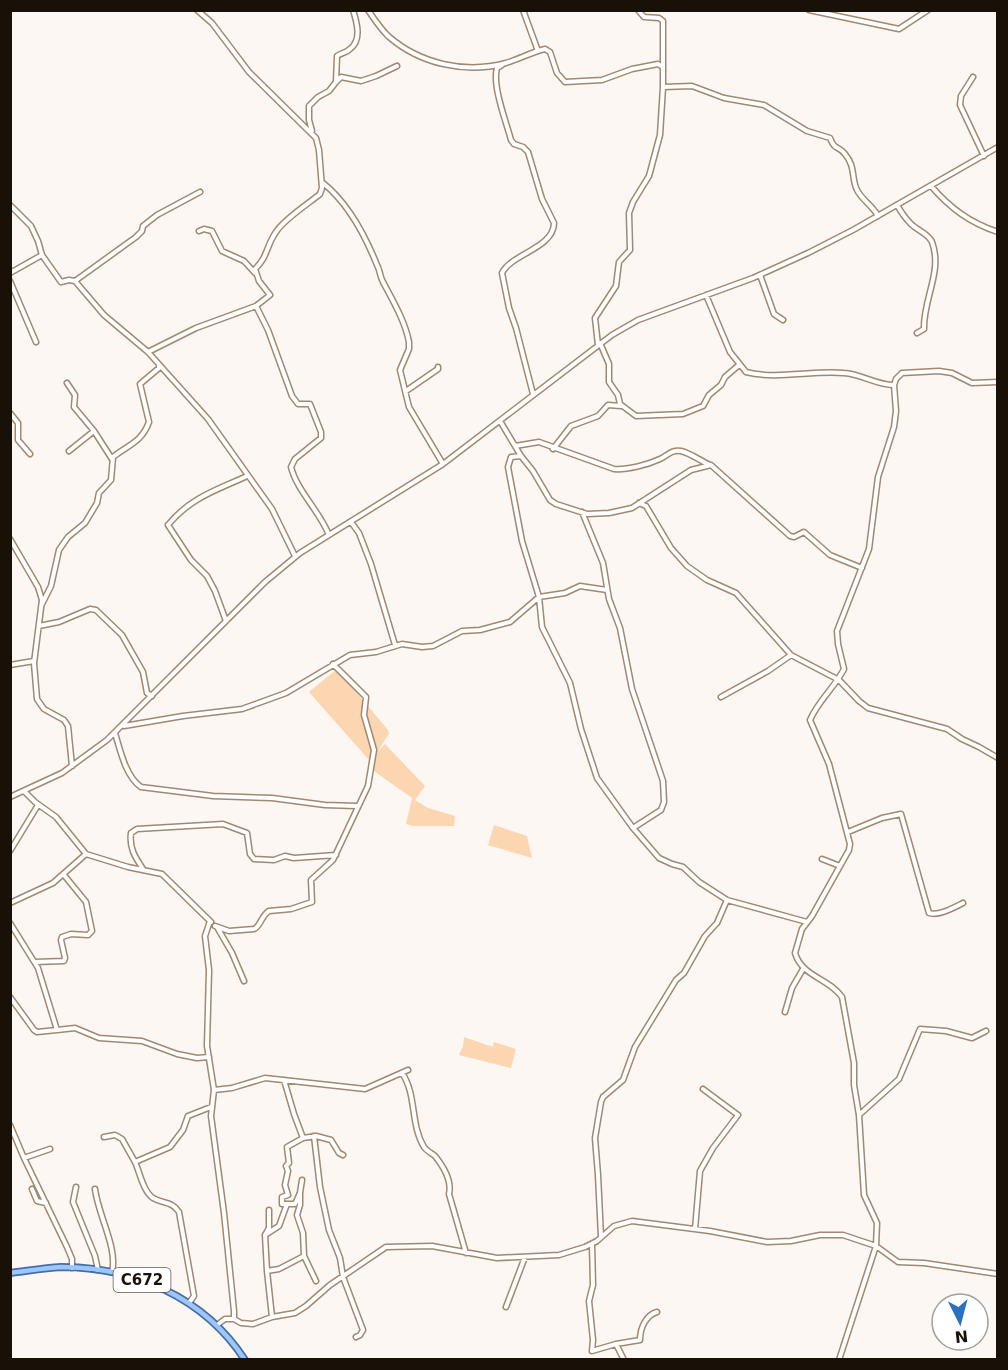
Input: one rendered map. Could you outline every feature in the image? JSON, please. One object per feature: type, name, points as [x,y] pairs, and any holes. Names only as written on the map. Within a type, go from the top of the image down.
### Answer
[{"type":"main road","name":"C672","points":[[10,1272],[72,1268],[112,1272],[143,1280],[189,1303],[229,1336],[245,1359]]},
{"type":"street","points":[[198,10],[212,23],[249,72],[314,135]]},
{"type":"street","points":[[336,82],[337,54],[350,50],[358,35],[353,10]]},
{"type":"street","points":[[368,10],[392,39],[425,58],[464,68],[505,63]]},
{"type":"street","points":[[523,10],[538,51]]},
{"type":"street","points":[[621,406],[618,395],[611,386],[608,374],[609,364],[599,344],[595,318],[616,286],[619,262],[630,251],[628,225],[630,210],[649,176],[660,135],[663,107],[663,21],[659,18],[644,17],[638,10]]},
{"type":"street","points":[[809,10],[899,29],[928,10]]},
{"type":"street","points":[[533,394],[502,276],[506,267],[551,234],[554,223],[542,199],[528,152],[511,140],[500,98],[497,68],[545,49],[550,52],[557,73],[565,82],[602,80],[649,64],[658,64],[663,67]]},
{"type":"street","points":[[255,273],[255,269],[264,260],[267,248],[276,231],[320,194],[322,183],[318,145],[309,120],[309,106],[329,91],[341,77],[361,81],[397,66]]},
{"type":"street","points":[[973,77],[961,96],[960,103],[984,156]]},
{"type":"street","points":[[663,87],[692,86],[723,98],[764,105],[807,131],[830,137],[834,147],[847,157],[853,166],[857,190],[878,216]]},
{"type":"street","points":[[298,120],[307,125],[309,120]]},
{"type":"street","points":[[10,797],[45,782],[72,766],[116,733],[271,576],[295,557],[443,464],[616,332],[638,320],[760,275],[837,238],[998,147]]},
{"type":"street","points":[[322,183],[336,195],[357,225],[382,280],[391,294],[407,333],[409,349],[400,370],[412,415],[443,464]]},
{"type":"street","points":[[931,186],[962,216],[974,224],[998,232]]},
{"type":"street","points":[[10,205],[31,226],[42,255],[61,282],[75,281],[136,237],[142,231],[143,226],[157,215],[200,192]]},
{"type":"street","points":[[897,205],[908,221],[929,238],[936,261],[937,268],[932,276],[931,292],[927,299],[924,329],[917,333]]},
{"type":"street","points":[[148,352],[196,328],[256,306],[270,295],[244,261],[222,251],[212,231],[204,229],[199,231]]},
{"type":"street","points":[[10,273],[42,255]]},
{"type":"street","points":[[760,275],[774,314],[783,320]]},
{"type":"street","points":[[10,281],[36,342]]},
{"type":"street","points":[[75,281],[104,315],[148,352],[208,419],[272,509],[295,557]]},
{"type":"street","points":[[706,295],[730,352],[746,372],[847,373],[881,384],[894,385]]},
{"type":"street","points":[[256,306],[268,330],[292,396],[298,404],[310,404],[322,434],[321,438],[297,457],[290,466],[296,481],[319,513],[329,535]]},
{"type":"street","points":[[72,766],[68,726],[64,720],[39,705],[36,693],[34,661],[42,604],[51,586],[59,550],[68,537],[88,518],[97,503],[99,493],[111,480],[114,455],[134,445],[149,422],[140,384],[159,368],[159,365]]},
{"type":"street","points":[[553,449],[572,426],[600,415],[608,405],[621,406],[638,416],[683,414],[703,406],[709,395],[739,365]]},
{"type":"street","points":[[406,391],[438,367]]},
{"type":"street","points":[[839,1359],[876,1246],[876,1223],[864,1195],[854,1063],[842,997],[835,989],[804,969],[796,957],[795,948],[802,929],[840,866],[850,844],[829,764],[810,722],[815,710],[839,680],[844,666],[837,632],[872,537],[878,477],[894,428],[896,379],[902,373],[939,371],[952,373],[972,383],[998,382]]},
{"type":"street","points":[[67,383],[75,395],[74,407],[94,431],[114,462]]},
{"type":"street","points":[[10,413],[18,423],[18,440],[30,454]]},
{"type":"street","points":[[500,421],[550,500],[582,512],[609,513],[632,508],[690,470],[711,465]]},
{"type":"street","points":[[69,451],[94,431]]},
{"type":"street","points":[[515,446],[539,442],[553,449],[614,469],[655,461],[677,451],[711,465],[790,536],[794,537],[804,532],[830,555],[862,568]]},
{"type":"street","points":[[521,456],[513,456],[509,460],[508,472],[522,541],[539,597],[542,627],[570,683],[581,729],[597,778],[633,828],[659,858],[667,863],[683,867],[699,882],[727,900],[808,922]]},
{"type":"street","points":[[226,622],[207,576],[191,560],[168,525],[188,506],[207,493],[247,476]]},
{"type":"street","points":[[638,503],[646,507],[671,548],[687,566],[707,580],[736,593],[791,656],[839,680],[868,708],[947,729],[962,740],[998,758]]},
{"type":"street","points":[[582,512],[603,563],[610,604],[622,633],[632,689],[663,781],[664,802],[661,810],[633,828]]},
{"type":"street","points":[[351,522],[368,556],[395,645]]},
{"type":"street","points":[[10,539],[38,587],[42,604]]},
{"type":"street","points":[[124,726],[242,709],[286,693],[350,655],[376,652],[395,645],[430,646],[462,631],[480,630],[504,624],[517,617],[539,597],[561,594],[580,586],[607,590]]},
{"type":"street","points":[[39,626],[59,622],[90,609],[96,610],[122,635],[143,672],[147,693],[152,696]]},
{"type":"street","points":[[721,697],[791,656]]},
{"type":"street","points":[[10,665],[34,661]]},
{"type":"street","points":[[215,926],[226,930],[255,929],[269,911],[291,909],[311,903],[314,900],[311,880],[330,864],[336,855],[368,786],[374,753],[372,738],[364,715],[366,698],[364,693],[332,664]]},
{"type":"street","points":[[116,733],[125,764],[135,783],[141,787],[357,806]]},
{"type":"street","points":[[25,792],[38,805],[56,817],[86,854],[128,867],[159,873],[168,879],[215,926],[232,953],[244,981]]},
{"type":"street","points":[[10,851],[38,805]]},
{"type":"street","points":[[848,832],[882,818],[901,814],[929,914],[946,911],[963,903]]},
{"type":"street","points":[[144,870],[134,856],[130,844],[131,832],[137,829],[225,825],[247,833],[250,854],[254,859],[274,860],[285,856],[294,858],[336,855]]},
{"type":"street","points":[[10,903],[50,885],[86,854]]},
{"type":"street","points":[[822,859],[840,866]]},
{"type":"street","points":[[35,962],[64,961],[62,937],[71,934],[85,935],[92,931],[86,902],[64,875]]},
{"type":"street","points":[[601,1237],[595,1138],[603,1097],[623,1080],[635,1047],[703,939],[717,923],[727,900]]},
{"type":"street","points":[[210,921],[205,936],[209,964],[210,1006],[207,1036],[214,1090],[211,1107],[234,1319]]},
{"type":"street","points":[[10,923],[35,962],[57,1030]]},
{"type":"street","points":[[785,1012],[792,987],[804,969]]},
{"type":"street","points":[[10,997],[37,1032],[75,1028],[99,1038],[142,1041],[177,1054],[197,1058],[209,1057]]},
{"type":"street","points":[[859,1115],[898,1079],[920,1029],[946,1030],[972,1038],[986,1031]]},
{"type":"street","points":[[214,1090],[232,1088],[263,1078],[361,1089],[371,1087],[408,1070]]},
{"type":"street","points":[[402,1073],[410,1086],[418,1133],[424,1148],[438,1161],[448,1179],[451,1188],[449,1194],[466,1253]]},
{"type":"street","points":[[284,1080],[303,1138]]},
{"type":"street","points":[[695,1229],[700,1172],[712,1148],[738,1115],[703,1089]]},
{"type":"street","points":[[135,1162],[170,1147],[183,1130],[188,1116],[211,1107]]},
{"type":"street","points":[[10,1125],[71,1256],[72,1268]]},
{"type":"street","points":[[104,1137],[115,1135],[122,1138],[151,1197],[171,1203],[179,1212],[194,1296],[189,1303]]},
{"type":"street","points":[[314,1136],[326,1219],[363,1330],[356,1337]]},
{"type":"street","points":[[300,1193],[295,1204],[282,1204],[282,1197],[288,1195],[285,1185],[288,1171],[286,1168],[289,1163],[287,1147],[303,1138],[314,1136],[331,1140],[339,1153],[343,1155]]},
{"type":"street","points":[[24,1158],[50,1149]]},
{"type":"street","points":[[302,1180],[297,1215],[303,1233],[304,1256],[316,1281]]},
{"type":"street","points":[[76,1187],[73,1202],[95,1256],[98,1270]]},
{"type":"street","points":[[32,1189],[37,1201],[46,1203]]},
{"type":"street","points":[[95,1189],[98,1208],[114,1258],[112,1272]]},
{"type":"street","points":[[265,1234],[279,1226],[287,1204]]},
{"type":"street","points":[[269,1210],[269,1228],[265,1234],[272,1317]]},
{"type":"street","points":[[217,1325],[225,1319],[234,1319],[248,1324],[295,1313],[330,1285],[387,1246],[432,1246],[496,1258],[559,1255],[574,1252],[592,1244],[614,1226],[632,1221],[767,1242],[791,1241],[820,1235],[843,1235],[876,1246],[898,1262],[924,1263],[998,1274]]},
{"type":"street","points":[[592,1244],[593,1286],[589,1301],[592,1351],[639,1340],[640,1331],[645,1322],[651,1314],[657,1312]]},
{"type":"street","points":[[267,1271],[279,1269],[304,1256]]},
{"type":"street","points":[[506,1307],[525,1257]]},
{"type":"street","points":[[616,1344],[624,1359]]},
{"type":"shaded area","points":[[337,669],[388,730],[389,734],[377,752],[385,744],[425,786],[415,800],[428,808],[455,816],[454,826],[406,824],[412,798],[371,769],[375,755],[369,760],[309,692]]},
{"type":"shaded area","points":[[494,825],[527,836],[532,858],[488,845]]},
{"type":"shaded area","points":[[464,1037],[493,1047],[494,1042],[516,1049],[511,1068],[459,1055]]}]
